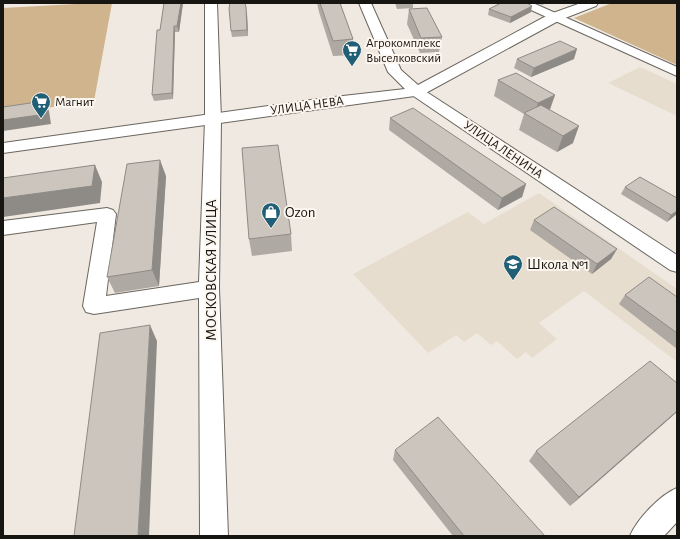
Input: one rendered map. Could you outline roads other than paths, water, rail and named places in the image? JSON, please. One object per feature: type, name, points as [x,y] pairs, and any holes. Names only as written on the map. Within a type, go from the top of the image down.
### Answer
[{"type":"main road","name":"УЛИЦА ЛЕНИНА","points":[[365,3],[395,72],[416,92]]},
{"type":"main road","name":"УЛИЦА НЕВА","points":[[3,148],[213,120],[325,103],[416,92],[556,17],[592,3]]},
{"type":"street","name":"МОСКОВСКАЯ УЛИЦА","points":[[211,3],[213,120],[209,288],[214,536]]},
{"type":"street","points":[[524,3],[677,72]]},
{"type":"street","name":"УЛИЦА ЛЕНИНА","points":[[416,92],[677,265]]},
{"type":"street","points":[[3,228],[107,214],[94,306],[209,288]]},
{"type":"street","points":[[644,536],[677,502]]},
{"type":"place","name":"Агрокомплекс Выселковский","points":[[352,67]]},
{"type":"place","name":"Магнит","points":[[41,119]]},
{"type":"place","name":"Ozon","points":[[271,229]]},
{"type":"place","name":"Школа №1","points":[[513,281]]}]
